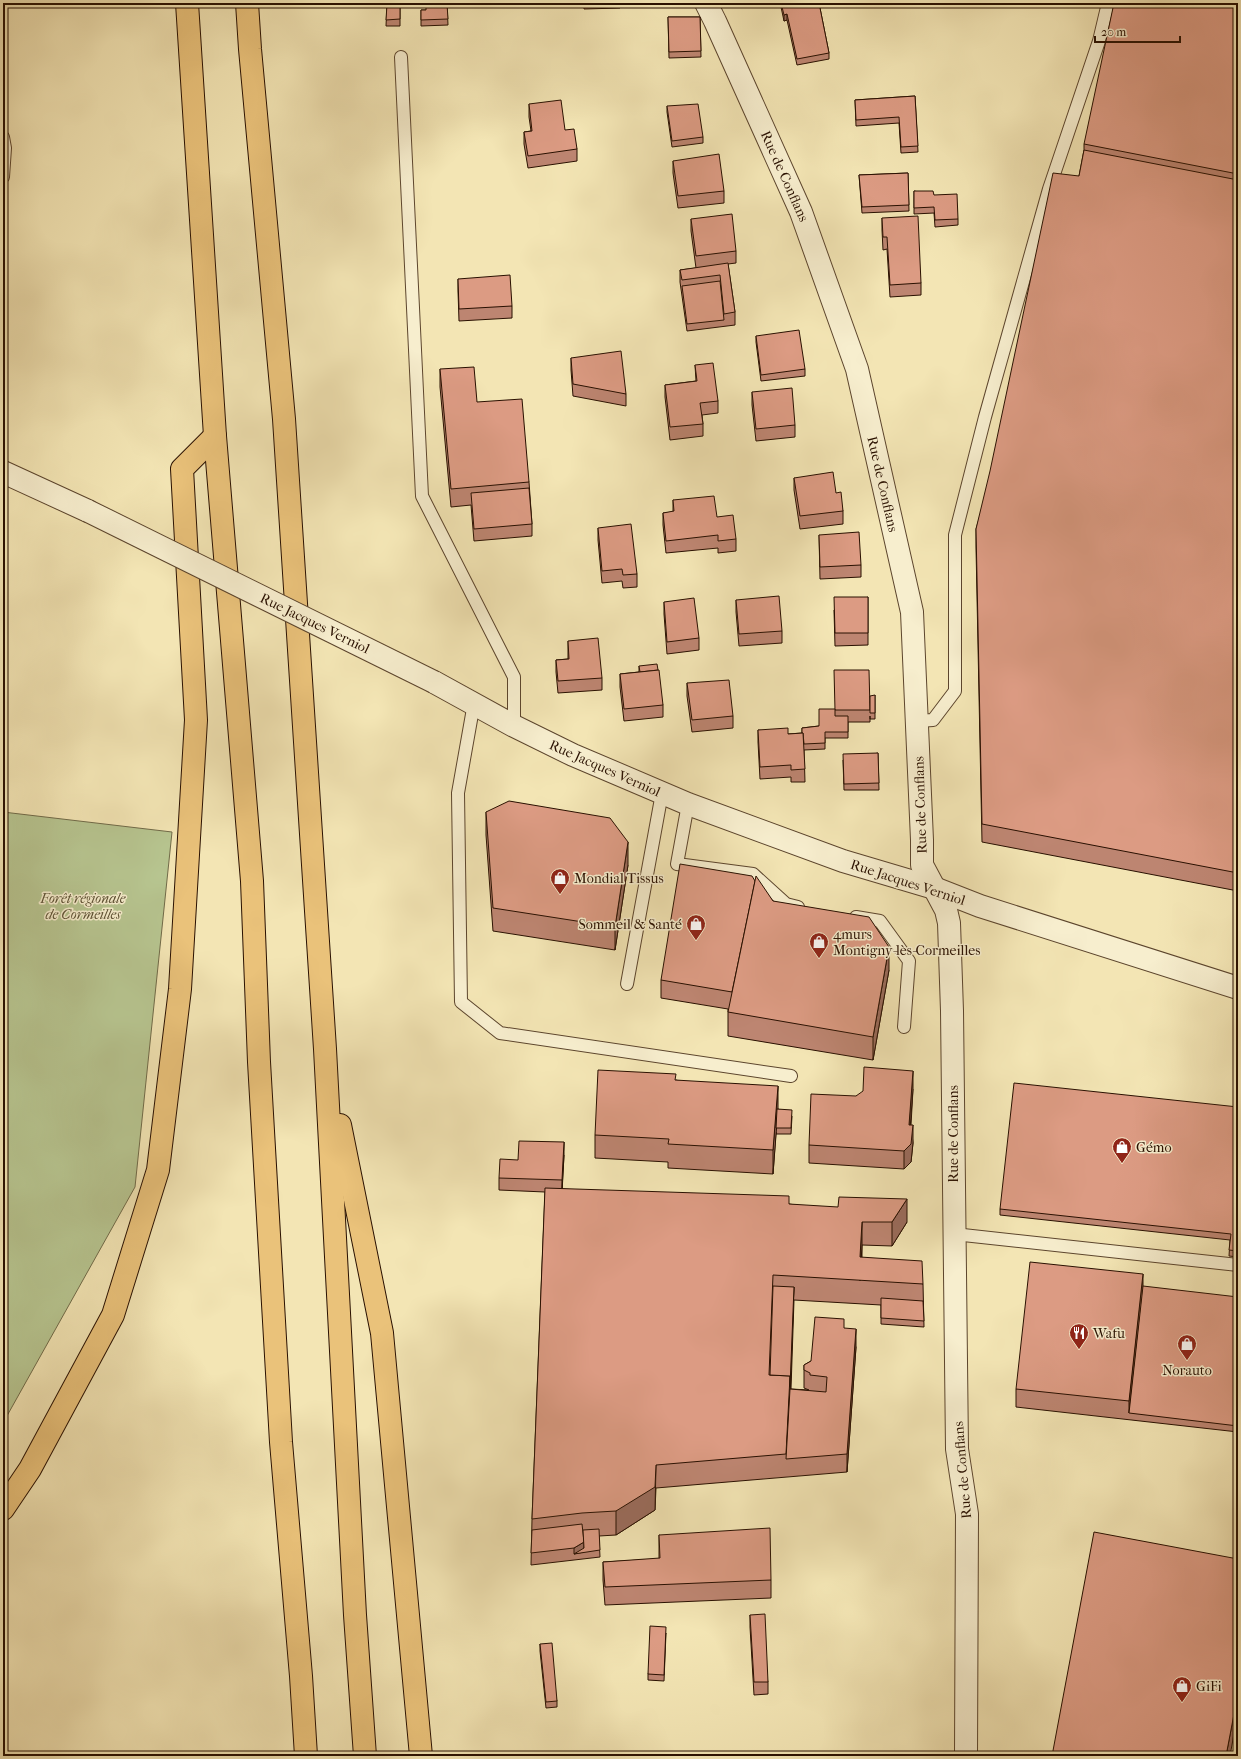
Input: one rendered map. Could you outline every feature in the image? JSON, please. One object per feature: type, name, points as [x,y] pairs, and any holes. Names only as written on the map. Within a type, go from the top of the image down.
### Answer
[{"type":"highway","points":[[187,3],[215,436],[252,881],[260,1070],[281,1442],[306,1756]]},
{"type":"highway","points":[[247,3],[284,418],[325,1049],[355,1615],[365,1756]]},
{"type":"highway","points":[[3,1509],[30,1469],[112,1314],[158,1170],[180,989],[196,720],[182,469],[215,436]]},
{"type":"highway","points":[[325,1049],[382,1333],[421,1756]]},
{"type":"street","name":"Rue de Conflans","points":[[706,3],[801,212],[857,369],[912,612],[918,722],[922,865],[946,910],[949,924],[952,1011],[957,1449],[967,1514],[966,1756]]},
{"type":"street","name":"Rue Jacques Verniol","points":[[3,472],[88,511],[434,682],[514,726],[573,755],[688,804],[843,861],[934,888],[980,906],[1238,988]]},
{"type":"lane","points":[[918,722],[933,720],[955,691],[955,534],[985,417],[1049,189],[1099,41],[1108,3]]},
{"type":"lane","points":[[401,57],[422,496],[514,677],[514,726]]},
{"type":"lane","points":[[3,137],[5,148],[3,177]]},
{"type":"lane","points":[[474,703],[458,793],[461,1002],[500,1033],[790,1076]]},
{"type":"lane","points":[[627,984],[662,793]]},
{"type":"lane","points":[[688,804],[677,864],[754,874],[786,904],[810,909]]},
{"type":"lane","points":[[841,914],[880,921],[909,961],[904,1027]]},
{"type":"lane","points":[[954,1234],[1238,1265]]},
{"type":"green space","name":"Forêt régionale de Cormeilles","points":[[3,812],[172,832],[135,1187],[3,1423]]},
{"type":"building","points":[[781,3],[819,3],[829,53],[797,59],[787,14],[784,15]]},
{"type":"building","points":[[1114,3],[1238,3],[1238,174],[1084,144]]},
{"type":"building","points":[[387,4],[400,4],[400,19],[386,20]]},
{"type":"building","points":[[426,4],[447,4],[448,19],[421,20],[421,10],[426,10]]},
{"type":"building","points":[[668,17],[700,17],[701,51],[669,52]]},
{"type":"building","points":[[915,96],[918,146],[901,147],[899,117],[856,120],[855,100]]},
{"type":"building","points":[[561,100],[565,130],[574,129],[577,149],[528,156],[524,132],[532,131],[529,104]]},
{"type":"building","points":[[698,104],[703,137],[672,141],[667,106]]},
{"type":"building","points":[[1084,150],[1238,180],[1238,873],[982,824],[976,529],[990,471],[1053,173],[1079,176]]},
{"type":"building","points":[[719,154],[724,191],[678,196],[673,161]]},
{"type":"building","points":[[908,173],[909,205],[862,207],[859,175]]},
{"type":"building","points":[[914,191],[933,191],[934,195],[957,194],[958,219],[935,220],[934,207],[914,208]]},
{"type":"building","points":[[732,214],[736,251],[696,256],[691,219]]},
{"type":"building","points":[[918,216],[921,283],[890,285],[887,237],[883,237],[882,218]]},
{"type":"building","points":[[728,263],[735,312],[724,314],[720,275],[682,280],[680,270]]},
{"type":"building","points":[[510,275],[512,306],[459,309],[458,279]]},
{"type":"building","points":[[720,281],[724,320],[687,324],[682,286]]},
{"type":"building","points":[[799,330],[805,369],[761,375],[756,336]]},
{"type":"building","points":[[621,351],[626,394],[573,384],[571,358]]},
{"type":"building","points":[[713,363],[718,401],[700,403],[703,424],[670,427],[665,385],[697,381],[695,365]]},
{"type":"building","points":[[474,367],[477,402],[522,399],[529,482],[451,489],[440,369]]},
{"type":"building","points":[[792,388],[795,425],[756,429],[752,392]]},
{"type":"building","points":[[833,472],[836,493],[841,492],[843,511],[800,516],[794,478]]},
{"type":"building","points":[[529,488],[532,524],[474,529],[471,493]]},
{"type":"building","points":[[714,496],[717,517],[733,515],[736,539],[718,541],[718,535],[666,541],[663,513],[674,511],[673,500]]},
{"type":"building","points":[[631,524],[637,574],[623,575],[622,569],[602,571],[598,528]]},
{"type":"building","points":[[859,532],[861,565],[820,567],[819,535]]},
{"type":"building","points":[[779,596],[782,631],[739,634],[736,600]]},
{"type":"building","points":[[834,597],[868,597],[868,633],[835,633]]},
{"type":"building","points":[[694,598],[699,638],[667,642],[664,602]]},
{"type":"building","points":[[598,638],[602,678],[558,681],[556,660],[569,659],[568,641]]},
{"type":"building","points":[[657,664],[658,670],[640,672],[639,666]]},
{"type":"building","points":[[659,670],[663,705],[624,709],[620,674]]},
{"type":"building","points":[[834,670],[869,670],[870,710],[835,710]]},
{"type":"building","points":[[729,680],[733,716],[692,720],[687,683]]},
{"type":"building","points":[[875,695],[875,713],[870,713],[870,696]]},
{"type":"building","points":[[819,709],[835,709],[835,716],[848,716],[848,732],[825,732],[825,743],[804,744],[802,728],[819,726]]},
{"type":"building","points":[[788,728],[788,734],[803,733],[805,769],[791,770],[791,765],[760,767],[758,730]]},
{"type":"building","points":[[878,753],[879,783],[844,784],[843,754]]},
{"type":"building","points":[[509,801],[610,818],[628,842],[615,927],[493,908],[486,812]]},
{"type":"building","points":[[680,864],[752,876],[755,881],[732,992],[661,980]]},
{"type":"building","points":[[756,876],[773,901],[869,917],[889,947],[873,1037],[728,1012]]},
{"type":"building","points":[[864,1067],[913,1071],[909,1125],[913,1125],[911,1144],[904,1151],[809,1145],[811,1094],[856,1096],[863,1091]]},
{"type":"building","points":[[598,1070],[676,1074],[675,1080],[778,1086],[773,1150],[668,1144],[669,1139],[595,1135]]},
{"type":"building","name":"Gémo","points":[[1014,1083],[1238,1107],[1238,1251],[1229,1250],[1231,1234],[1000,1209]]},
{"type":"building","points":[[777,1109],[792,1110],[791,1128],[776,1128]]},
{"type":"building","points":[[519,1141],[564,1142],[562,1180],[499,1178],[500,1159],[518,1160]]},
{"type":"building","points":[[545,1188],[789,1196],[789,1204],[838,1207],[839,1197],[907,1199],[892,1222],[862,1222],[860,1257],[922,1261],[923,1284],[773,1275],[769,1375],[790,1376],[786,1454],[656,1465],[655,1487],[616,1511],[582,1513],[532,1519]]},
{"type":"building","name":"Wafu","points":[[1030,1262],[1143,1274],[1129,1401],[1016,1389]]},
{"type":"building","points":[[773,1286],[794,1287],[790,1387],[790,1376],[770,1375]]},
{"type":"building","name":"Norauto","points":[[1143,1286],[1238,1297],[1238,1426],[1129,1413]]},
{"type":"building","points":[[881,1298],[923,1301],[924,1321],[881,1318]]},
{"type":"building","points":[[815,1317],[844,1319],[844,1328],[856,1329],[847,1454],[786,1459],[790,1389],[826,1392],[827,1377],[810,1375],[810,1373],[804,1370],[804,1365],[811,1361]]},
{"type":"building","points":[[582,1524],[584,1542],[574,1548],[531,1553],[532,1530]]},
{"type":"building","points":[[770,1528],[771,1580],[605,1587],[603,1562],[660,1558],[659,1535]]},
{"type":"building","points":[[599,1529],[600,1550],[574,1554],[584,1548],[583,1530]]},
{"type":"building","points":[[1094,1532],[1238,1559],[1238,1693],[1226,1756],[1052,1756]]},
{"type":"building","points":[[765,1614],[768,1682],[754,1682],[750,1615]]},
{"type":"building","points":[[650,1626],[666,1627],[664,1675],[648,1674]]},
{"type":"building","points":[[552,1643],[557,1701],[546,1702],[540,1644]]},
{"type":"place","name":"Mondial Tissus","points":[[560,895]]},
{"type":"place","name":"Sommeil & Santé","points":[[696,941]]},
{"type":"place","name":"4murs Montigny-lès-Cormeilles","points":[[819,959]]},
{"type":"place","name":"Gémo","points":[[1122,1164]]},
{"type":"place","name":"Wafu","points":[[1079,1350]]},
{"type":"place","name":"Norauto","points":[[1187,1361]]},
{"type":"place","name":"GiFi","points":[[1182,1703]]}]
